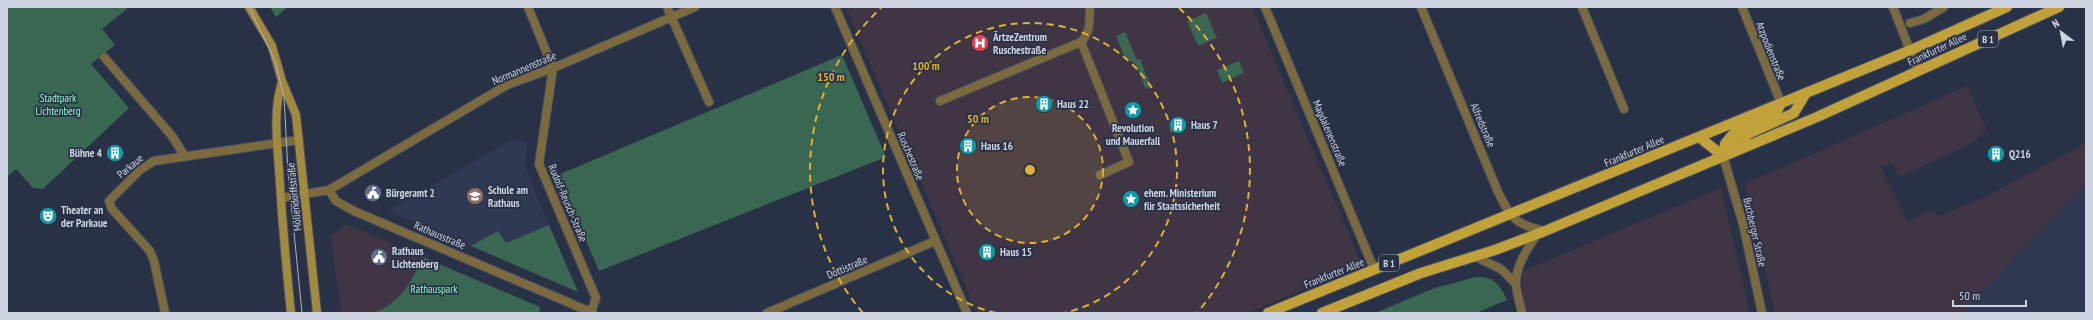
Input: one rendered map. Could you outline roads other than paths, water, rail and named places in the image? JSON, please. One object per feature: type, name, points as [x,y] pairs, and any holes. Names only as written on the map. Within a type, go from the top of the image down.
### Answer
[{"type":"main road","name":"Möllendorffstraße","points":[[249,7],[272,46],[282,81],[296,115],[317,313]]},
{"type":"main road","name":"Frankfurter Allee","points":[[1268,313],[1911,50],[2008,7]]},
{"type":"main road","name":"Frankfurter Allee","points":[[1322,313],[1421,273],[1541,232],[1723,156],[1918,71],[2059,7]]},
{"type":"main road","name":"Möllendorffstraße","points":[[282,81],[277,113],[277,143],[291,313]]},
{"type":"main road","points":[[1723,156],[1748,134],[1794,113],[1806,93]]},
{"type":"main road","points":[[1723,156],[1725,144],[1734,133],[1775,115],[1781,103]]},
{"type":"main road","points":[[1699,137],[1723,156]]},
{"type":"street","points":[[528,7],[553,68]]},
{"type":"street","points":[[667,7],[673,16],[709,102]]},
{"type":"street","name":"Normannenstraße","points":[[329,190],[507,85],[553,68],[695,7]]},
{"type":"street","name":"Ruschestraße","points":[[835,7],[967,313]]},
{"type":"street","points":[[940,101],[1080,42],[1087,35],[1089,28],[1090,7]]},
{"type":"street","name":"Magdalenenstraße","points":[[1265,7],[1374,269]]},
{"type":"street","name":"Alfredstraße","points":[[1421,7],[1498,192],[1510,215],[1524,226],[1541,232]]},
{"type":"street","points":[[1582,7],[1624,109]]},
{"type":"street","name":"Atzpodienstraße","points":[[1742,7],[1781,103]]},
{"type":"street","points":[[1893,7],[1918,71]]},
{"type":"street","points":[[1910,23],[1924,19],[1944,7]]},
{"type":"street","points":[[1080,42],[1129,162],[1100,175]]},
{"type":"street","points":[[104,57],[172,136],[184,155]]},
{"type":"street","name":"Rudolf-Reusch-Straße","points":[[553,68],[539,164],[596,298],[592,312]]},
{"type":"street","name":"Parkaue","points":[[166,313],[154,261],[150,251],[112,209],[109,201],[147,165],[154,161],[184,155],[299,140]]},
{"type":"street","name":"Buchberger Straße","points":[[1723,156],[1743,224],[1762,313]]},
{"type":"street","points":[[281,198],[329,190]]},
{"type":"street","name":"Rathausstraße","points":[[329,190],[336,202],[354,211],[592,312]]},
{"type":"street","points":[[1522,313],[1516,284],[1523,257],[1541,232]]},
{"type":"street","name":"Dottistraße","points":[[767,313],[936,241]]},
{"type":"street","points":[[1474,256],[1501,269],[1516,284]]},
{"type":"tram line","points":[[249,7],[275,61],[284,97],[288,172],[302,313]]},
{"type":"place","name":"ÄrtzeZentrum Ruschestraße","points":[[980,43]]},
{"type":"place","name":"Haus 22","points":[[1044,104]]},
{"type":"place","name":"Revolution und Mauerfall","points":[[1133,110]]},
{"type":"place","name":"Haus 7","points":[[1178,125]]},
{"type":"place","name":"Haus 16","points":[[968,146]]},
{"type":"place","name":"Bühne 4","points":[[115,153]]},
{"type":"place","name":"Q216","points":[[1996,154]]},
{"type":"place","name":"Bürgeramt 2","points":[[373,193]]},
{"type":"place","name":"Schule am Rathaus","points":[[475,196]]},
{"type":"place","name":"ehem. Ministerium für Staatssicherheit","points":[[1131,199]]},
{"type":"place","name":"Theater an der Parkaue","points":[[48,216]]},
{"type":"place","name":"Haus 15","points":[[987,252]]},
{"type":"place","name":"Rathaus Lichtenberg","points":[[379,257]]},
{"type":"park label","name":"Stadtpark Lichtenberg","points":[[58,104]]},
{"type":"park label","name":"Rathauspark","points":[[434,289]]}]
